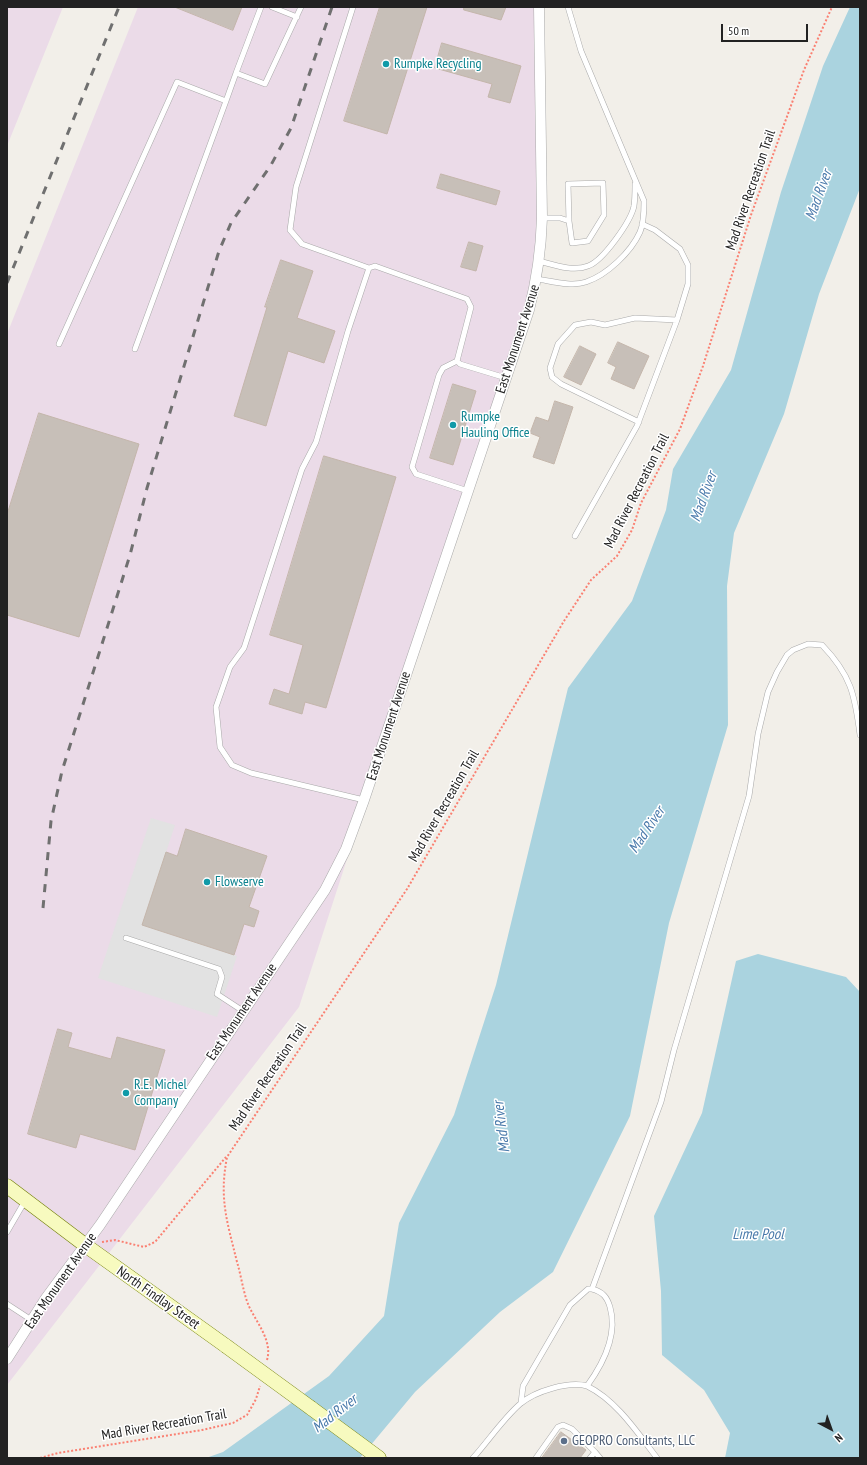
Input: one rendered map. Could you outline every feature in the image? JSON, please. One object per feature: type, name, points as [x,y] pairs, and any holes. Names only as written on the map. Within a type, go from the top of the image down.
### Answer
[{"type":"main road","name":"North Findlay Street","points":[[7,1186],[85,1245],[379,1458]]},
{"type":"street","name":"East Monument Avenue","points":[[7,1359],[33,1321],[46,1298],[85,1245],[325,890],[346,849],[364,800],[529,310],[537,279],[542,218],[539,7]]},
{"type":"lane","points":[[135,349],[261,7]]},
{"type":"lane","points":[[272,7],[297,17]]},
{"type":"lane","points":[[236,73],[266,84],[301,7]]},
{"type":"lane","points":[[352,7],[296,187],[290,230],[302,244],[369,268],[375,266],[467,299],[470,307],[457,361],[443,368],[439,375],[412,467],[416,474],[468,491]]},
{"type":"lane","points":[[537,279],[568,283],[585,283],[604,272],[620,259],[640,232],[642,224],[644,201],[635,183],[581,51],[568,7]]},
{"type":"lane","points":[[59,344],[177,82],[226,101]]},
{"type":"lane","points":[[604,183],[604,215],[588,241],[572,243],[569,221],[568,184],[604,183]]},
{"type":"lane","points":[[539,261],[572,268],[588,266],[604,254],[629,219],[634,206],[635,183]]},
{"type":"lane","points":[[542,218],[560,218],[569,221]]},
{"type":"lane","points":[[575,536],[639,422],[677,320],[688,284],[688,265],[680,249],[655,230],[642,224]]},
{"type":"lane","points":[[364,800],[251,773],[232,765],[220,747],[216,706],[230,667],[244,648],[302,469],[316,442],[348,331],[369,268]]},
{"type":"lane","points":[[639,422],[561,384],[552,377],[550,368],[558,344],[575,325],[591,322],[605,325],[635,318],[677,320]]},
{"type":"lane","points":[[457,361],[460,364],[506,378]]},
{"type":"lane","points":[[592,1289],[661,1102],[674,1050],[749,796],[754,774],[758,734],[766,699],[777,672],[787,655],[793,650],[808,644],[822,644],[833,656],[843,669],[853,691],[860,735]]},
{"type":"lane","points":[[126,938],[219,969],[222,977],[217,994],[244,1011]]},
{"type":"lane","points":[[7,1232],[26,1200]]},
{"type":"lane","points":[[521,1403],[523,1386],[570,1305],[588,1289],[592,1289],[604,1294],[608,1301],[613,1325],[604,1357],[587,1386]]},
{"type":"lane","points":[[7,1304],[33,1321]]},
{"type":"lane","points":[[473,1458],[521,1403],[549,1389],[577,1383],[599,1392],[609,1400],[656,1458]]},
{"type":"lane","points":[[536,1458],[558,1427],[563,1425],[572,1429],[600,1458]]},
{"type":"lane","points":[[590,1458],[595,1452]]},
{"type":"path","name":"Mad River Recreation Trail","points":[[266,1363],[268,1356],[264,1333],[248,1304],[223,1207],[223,1179],[227,1156],[407,888],[564,621],[591,580],[617,556],[632,530],[641,503],[680,429],[703,366],[751,215],[804,70],[832,7]]},
{"type":"path","points":[[85,1245],[115,1240],[144,1246],[155,1242],[227,1156]]},
{"type":"path","name":"Mad River Recreation Trail","points":[[40,1458],[58,1453],[202,1430],[233,1423],[247,1415],[256,1399],[260,1384]]},
{"type":"shaded area","points":[[7,7],[63,7],[7,146]]},
{"type":"shaded area","points":[[138,7],[537,7],[538,271],[299,1007],[7,1385],[7,334]]},
{"type":"shaded area","points":[[151,818],[175,825],[142,925],[237,956],[217,1017],[98,978]]},
{"type":"water","name":"Mad River","points":[[850,7],[860,7],[860,188],[819,294],[784,414],[734,533],[727,586],[728,725],[669,923],[630,1116],[553,1272],[500,1312],[415,1392],[360,1458],[206,1458],[223,1452],[329,1376],[384,1316],[399,1223],[454,1115],[496,985],[568,688],[632,601],[666,510],[673,469],[731,370],[781,192],[823,66]]},
{"type":"water","name":"Lime Pool","points":[[758,954],[846,977],[860,992],[860,1458],[725,1458],[730,1433],[704,1390],[662,1355],[661,1291],[654,1216],[702,1113],[736,961]]},
{"type":"building","points":[[175,7],[242,7],[233,30]]},
{"type":"building","name":"Rumpke Recycling","points":[[380,7],[427,7],[387,134],[344,121]]},
{"type":"building","name":"Rumpke Recycling","points":[[464,7],[506,7],[501,20],[464,10]]},
{"type":"building","points":[[442,43],[521,66],[510,103],[488,97],[492,84],[435,68]]},
{"type":"building","points":[[441,174],[500,191],[496,205],[437,188]]},
{"type":"building","points":[[469,242],[483,246],[476,271],[461,267]]},
{"type":"building","points":[[281,260],[313,271],[297,318],[335,331],[324,363],[288,351],[266,426],[234,416],[267,307],[265,307]]},
{"type":"building","points":[[618,342],[649,356],[634,389],[611,379],[616,367],[608,363]]},
{"type":"building","points":[[580,346],[596,354],[581,385],[564,377]]},
{"type":"building","name":"Rumpke Hauling Office","points":[[453,384],[476,391],[453,465],[430,458]]},
{"type":"building","points":[[555,401],[573,407],[554,464],[533,457],[540,437],[530,433],[536,417],[548,421]]},
{"type":"building","points":[[39,413],[139,444],[79,637],[7,615],[7,515]]},
{"type":"building","points":[[324,456],[396,477],[326,708],[305,702],[302,714],[269,704],[274,689],[289,694],[303,645],[270,635]]},
{"type":"building","name":"Flowserve","points":[[186,829],[267,856],[249,907],[259,911],[254,927],[244,924],[234,955],[142,925],[166,852],[177,856]]},
{"type":"building","points":[[58,1029],[72,1033],[68,1047],[111,1059],[117,1037],[165,1050],[135,1150],[80,1134],[76,1148],[28,1134]]},
{"type":"building","name":"GEOPRO Consultants, LLC","points":[[561,1432],[586,1450],[580,1458],[542,1458]]},
{"type":"railway","points":[[7,283],[119,7]]},
{"type":"railway","points":[[43,908],[51,821],[62,771],[130,555],[147,488],[219,251],[231,223],[271,165],[291,128],[332,7]]},
{"type":"place","name":"Rumpke Recycling","points":[[386,64]]},
{"type":"place","name":"Rumpke Hauling Office","points":[[453,425]]},
{"type":"place","name":"Flowserve","points":[[207,882]]},
{"type":"place","name":"R.E. Michel Company","points":[[126,1093]]},
{"type":"place","name":"GEOPRO Consultants, LLC","points":[[564,1441]]}]
